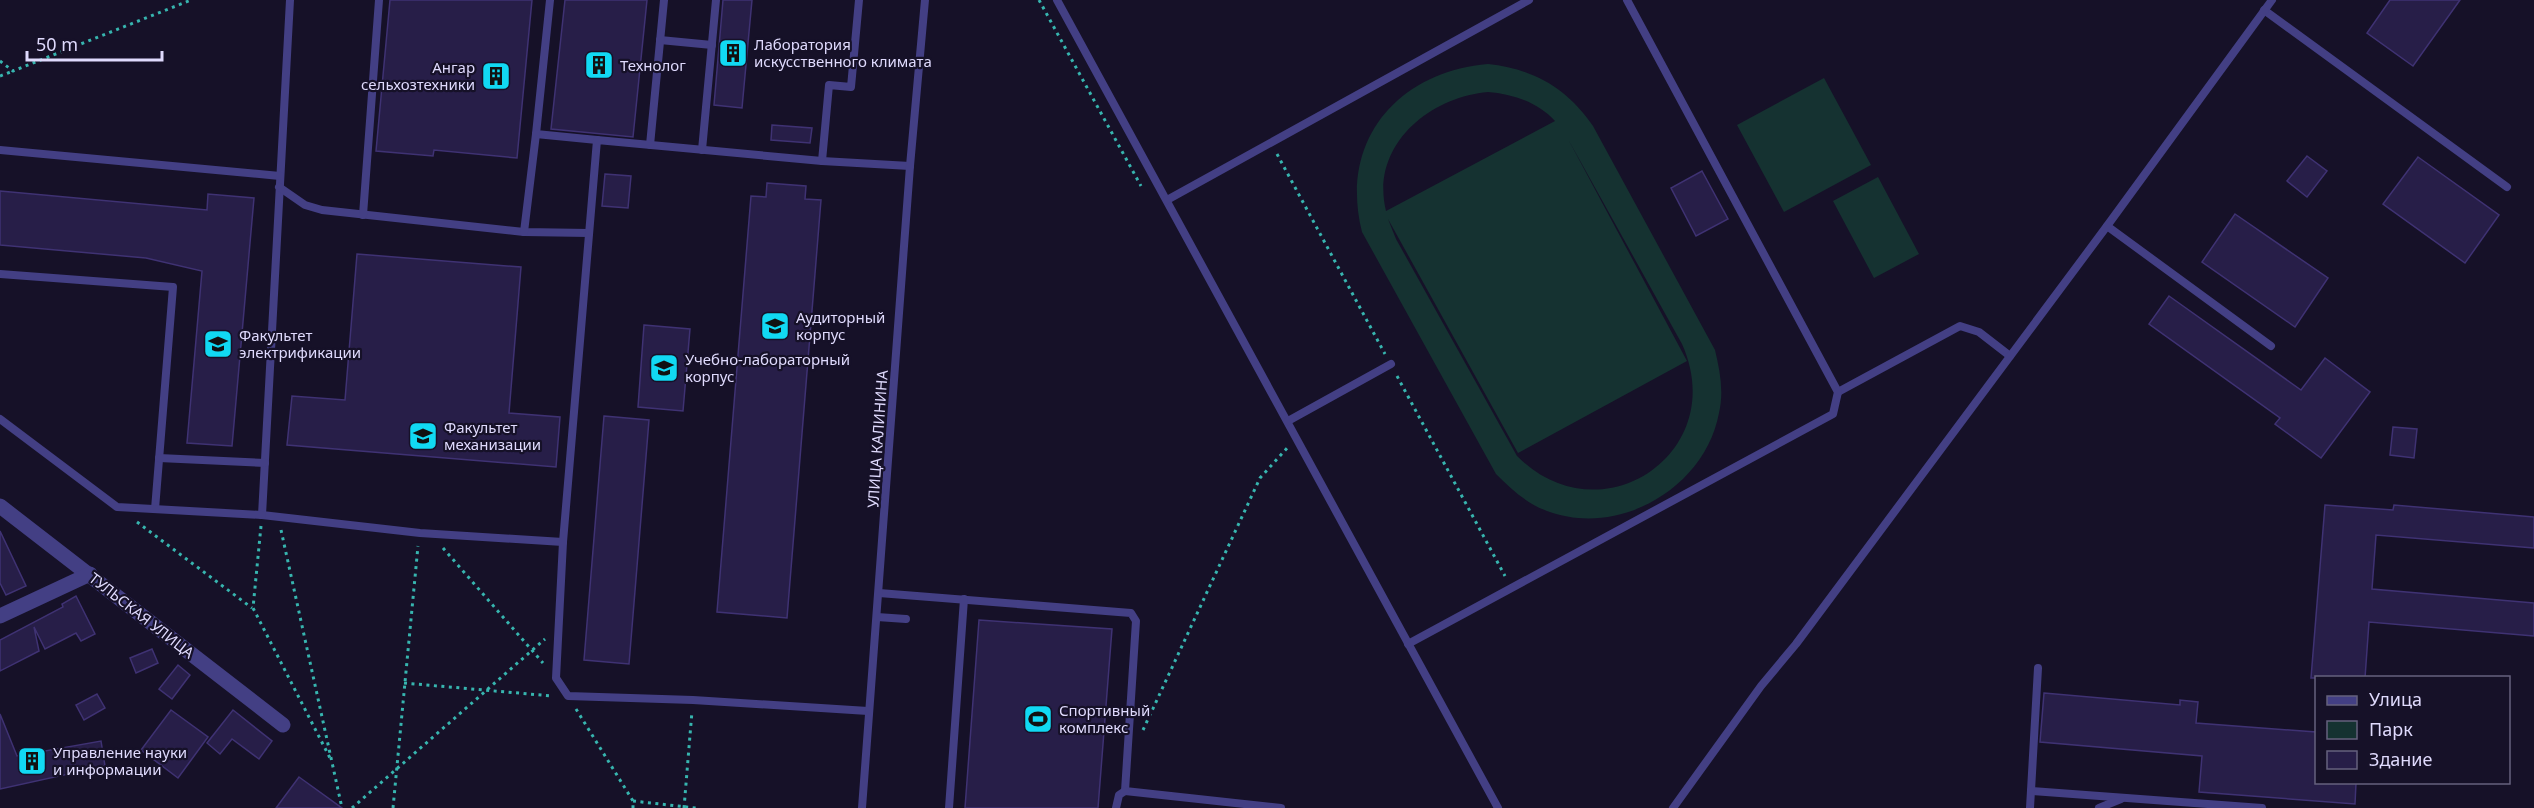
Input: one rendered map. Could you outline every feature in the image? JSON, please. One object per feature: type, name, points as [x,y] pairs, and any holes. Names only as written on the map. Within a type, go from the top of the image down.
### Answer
[{"type":"street","name":"ТУЛЬСКАЯ УЛИЦА","points":[[0,506],[283,726]]},
{"type":"street","points":[[0,616],[90,574]]},
{"type":"lane","points":[[262,515],[290,0]]},
{"type":"lane","points":[[363,215],[379,0]]},
{"type":"lane","points":[[524,232],[550,0]]},
{"type":"lane","points":[[650,145],[664,0]]},
{"type":"lane","points":[[702,150],[716,0]]},
{"type":"lane","points":[[822,161],[829,85],[851,87],[859,0]]},
{"type":"lane","name":"УЛИЦА КАЛИНИНА","points":[[862,808],[910,166],[926,0]]},
{"type":"lane","points":[[1057,0],[1498,808]]},
{"type":"lane","points":[[1167,200],[1529,0]]},
{"type":"lane","points":[[1408,644],[1833,414],[1838,392],[1627,0]]},
{"type":"lane","points":[[1673,808],[1761,686],[1796,644],[2108,226],[2272,0]]},
{"type":"lane","points":[[2264,10],[2507,187]]},
{"type":"lane","points":[[660,40],[712,45]]},
{"type":"lane","points":[[536,134],[822,161],[910,166]]},
{"type":"lane","points":[[597,140],[563,542],[556,678],[568,696],[693,700],[868,711]]},
{"type":"lane","points":[[0,150],[280,176]]},
{"type":"lane","points":[[279,188],[304,204],[322,210],[524,232],[589,233]]},
{"type":"lane","points":[[2108,226],[2271,346]]},
{"type":"lane","points":[[0,274],[173,287],[155,509]]},
{"type":"lane","points":[[1838,392],[1960,326],[1979,332],[2010,356]]},
{"type":"lane","points":[[1288,421],[1390,364]]},
{"type":"lane","points":[[0,418],[117,507],[262,515],[420,533],[563,542]]},
{"type":"lane","points":[[159,458],[264,463]]},
{"type":"lane","points":[[879,593],[1126,610],[1134,615],[1136,621],[1125,791]]},
{"type":"lane","points":[[949,808],[964,599]]},
{"type":"lane","points":[[877,617],[906,619]]},
{"type":"lane","points":[[2030,808],[2038,668]]},
{"type":"lane","points":[[1116,808],[1119,795],[1125,791],[1281,808]]},
{"type":"lane","points":[[2031,791],[2262,808]]},
{"type":"lane","points":[[2099,808],[2124,798]]},
{"type":"path","points":[[0,76],[191,0]]},
{"type":"path","points":[[0,61],[13,71]]},
{"type":"path","points":[[1142,732],[1260,478],[1295,438]]},
{"type":"path","points":[[117,507],[253,608],[333,764]]},
{"type":"path","points":[[253,608],[262,515]]},
{"type":"path","points":[[278,517],[342,808]]},
{"type":"path","points":[[393,808],[420,533]]},
{"type":"path","points":[[429,533],[556,678]]},
{"type":"path","points":[[352,808],[533,651],[559,625]]},
{"type":"path","points":[[404,683],[568,696],[633,801],[633,808]]},
{"type":"path","points":[[684,807],[693,700]]},
{"type":"path","points":[[633,801],[696,808]]},
{"type":"green space","points":[[1488,64],[1520,70],[1548,83],[1572,101],[1593,126],[1715,350],[1720,374],[1721,397],[1711,440],[1696,464],[1677,484],[1655,500],[1629,512],[1602,518],[1574,518],[1547,511],[1526,500],[1496,474],[1362,232],[1357,199],[1359,168],[1368,141],[1382,117],[1402,97],[1427,81],[1456,70]],"holes":[[[1488,92],[1516,97],[1533,104],[1555,121],[1386,211],[1383,187],[1387,166],[1396,146],[1409,129],[1426,115],[1466,96]],[[1568,139],[1682,344],[1686,359]],[[1388,219],[1518,453],[1687,361],[1692,384],[1689,419],[1673,449],[1649,472],[1619,486],[1585,489],[1550,480],[1517,456],[1396,239]]]},
{"type":"green space","points":[[1824,78],[1871,165],[1784,212],[1737,125]]},
{"type":"green space","points":[[1878,177],[1919,254],[1874,278],[1833,201]]},
{"type":"building","points":[[390,0],[532,0],[517,158],[434,150],[433,156],[376,151]]},
{"type":"building","name":"Технолог","points":[[565,0],[647,0],[633,137],[551,129]]},
{"type":"building","name":"Лаборатория искусственного климата","points":[[723,0],[752,0],[742,108],[714,105]]},
{"type":"building","points":[[2390,0],[2460,0],[2413,66],[2367,33]]},
{"type":"building","points":[[772,125],[812,128],[810,143],[771,140]]},
{"type":"building","points":[[2307,156],[2327,171],[2307,197],[2287,181]]},
{"type":"building","points":[[2418,157],[2499,215],[2465,263],[2383,204]]},
{"type":"building","points":[[1702,171],[1728,219],[1696,236],[1671,188]]},
{"type":"building","points":[[605,174],[631,176],[628,208],[602,206]]},
{"type":"building","name":"Аудиторный корпус","points":[[767,183],[806,186],[805,199],[821,200],[787,618],[717,612],[751,196],[766,197]]},
{"type":"building","points":[[0,191],[207,210],[208,194],[254,198],[232,446],[187,443],[202,271],[146,258],[0,245]]},
{"type":"building","points":[[2235,214],[2328,278],[2295,327],[2202,262]]},
{"type":"building","points":[[357,254],[521,267],[509,413],[560,417],[556,467],[287,445],[292,396],[345,400]]},
{"type":"building","points":[[2169,296],[2301,390],[2325,358],[2370,392],[2321,458],[2275,424],[2280,418],[2149,324]]},
{"type":"building","name":"Учебно-лабораторный корпус","points":[[644,325],[690,329],[683,411],[638,407]]},
{"type":"building","points":[[604,416],[649,420],[629,664],[584,660]]},
{"type":"building","points":[[2393,427],[2417,429],[2414,458],[2390,455]]},
{"type":"building","points":[[2325,505],[2393,510],[2394,505],[2534,517],[2534,548],[2376,535],[2372,589],[2534,603],[2534,636],[2369,622],[2365,676],[2315,676],[2311,678]]},
{"type":"building","points":[[0,531],[26,586],[6,595],[0,583]]},
{"type":"building","points":[[76,596],[95,634],[81,641],[76,633],[45,649],[34,627],[39,651],[0,671],[0,640],[63,607],[62,604]]},
{"type":"building","name":"Спортивный комплекс","points":[[979,620],[1112,629],[1098,808],[965,808]]},
{"type":"building","points":[[152,649],[158,663],[136,673],[130,658]]},
{"type":"building","points":[[178,665],[190,675],[172,699],[159,689]]},
{"type":"building","points":[[2044,693],[2180,705],[2180,700],[2198,702],[2196,723],[2315,732],[2315,784],[2356,784],[2355,804],[2199,792],[2202,756],[2040,742]]},
{"type":"building","points":[[97,694],[105,708],[84,720],[76,705]]},
{"type":"building","points":[[171,710],[208,737],[178,778],[141,750]]},
{"type":"building","points":[[233,710],[272,741],[259,759],[232,739],[220,754],[207,743]]},
{"type":"building","name":"Управление науки и информации","points":[[0,714],[17,756],[101,741],[105,766],[0,789]]},
{"type":"building","points":[[299,777],[342,808],[276,808]]},
{"type":"place","name":"Лаборатория искусственного климата","points":[[733,53]]},
{"type":"place","name":"Технолог","points":[[599,65]]},
{"type":"place","name":"Ангар сельхозтехники","points":[[496,76]]},
{"type":"place","name":"Аудиторный корпус","points":[[775,326]]},
{"type":"place","name":"Факультет электрификации","points":[[218,344]]},
{"type":"place","name":"Учебно-лабораторный корпус","points":[[664,368]]},
{"type":"place","name":"Факультет механизации","points":[[423,436]]},
{"type":"place","name":"Спортивный комплекс","points":[[1038,719]]},
{"type":"place","name":"Управление науки и информации","points":[[32,761]]}]
